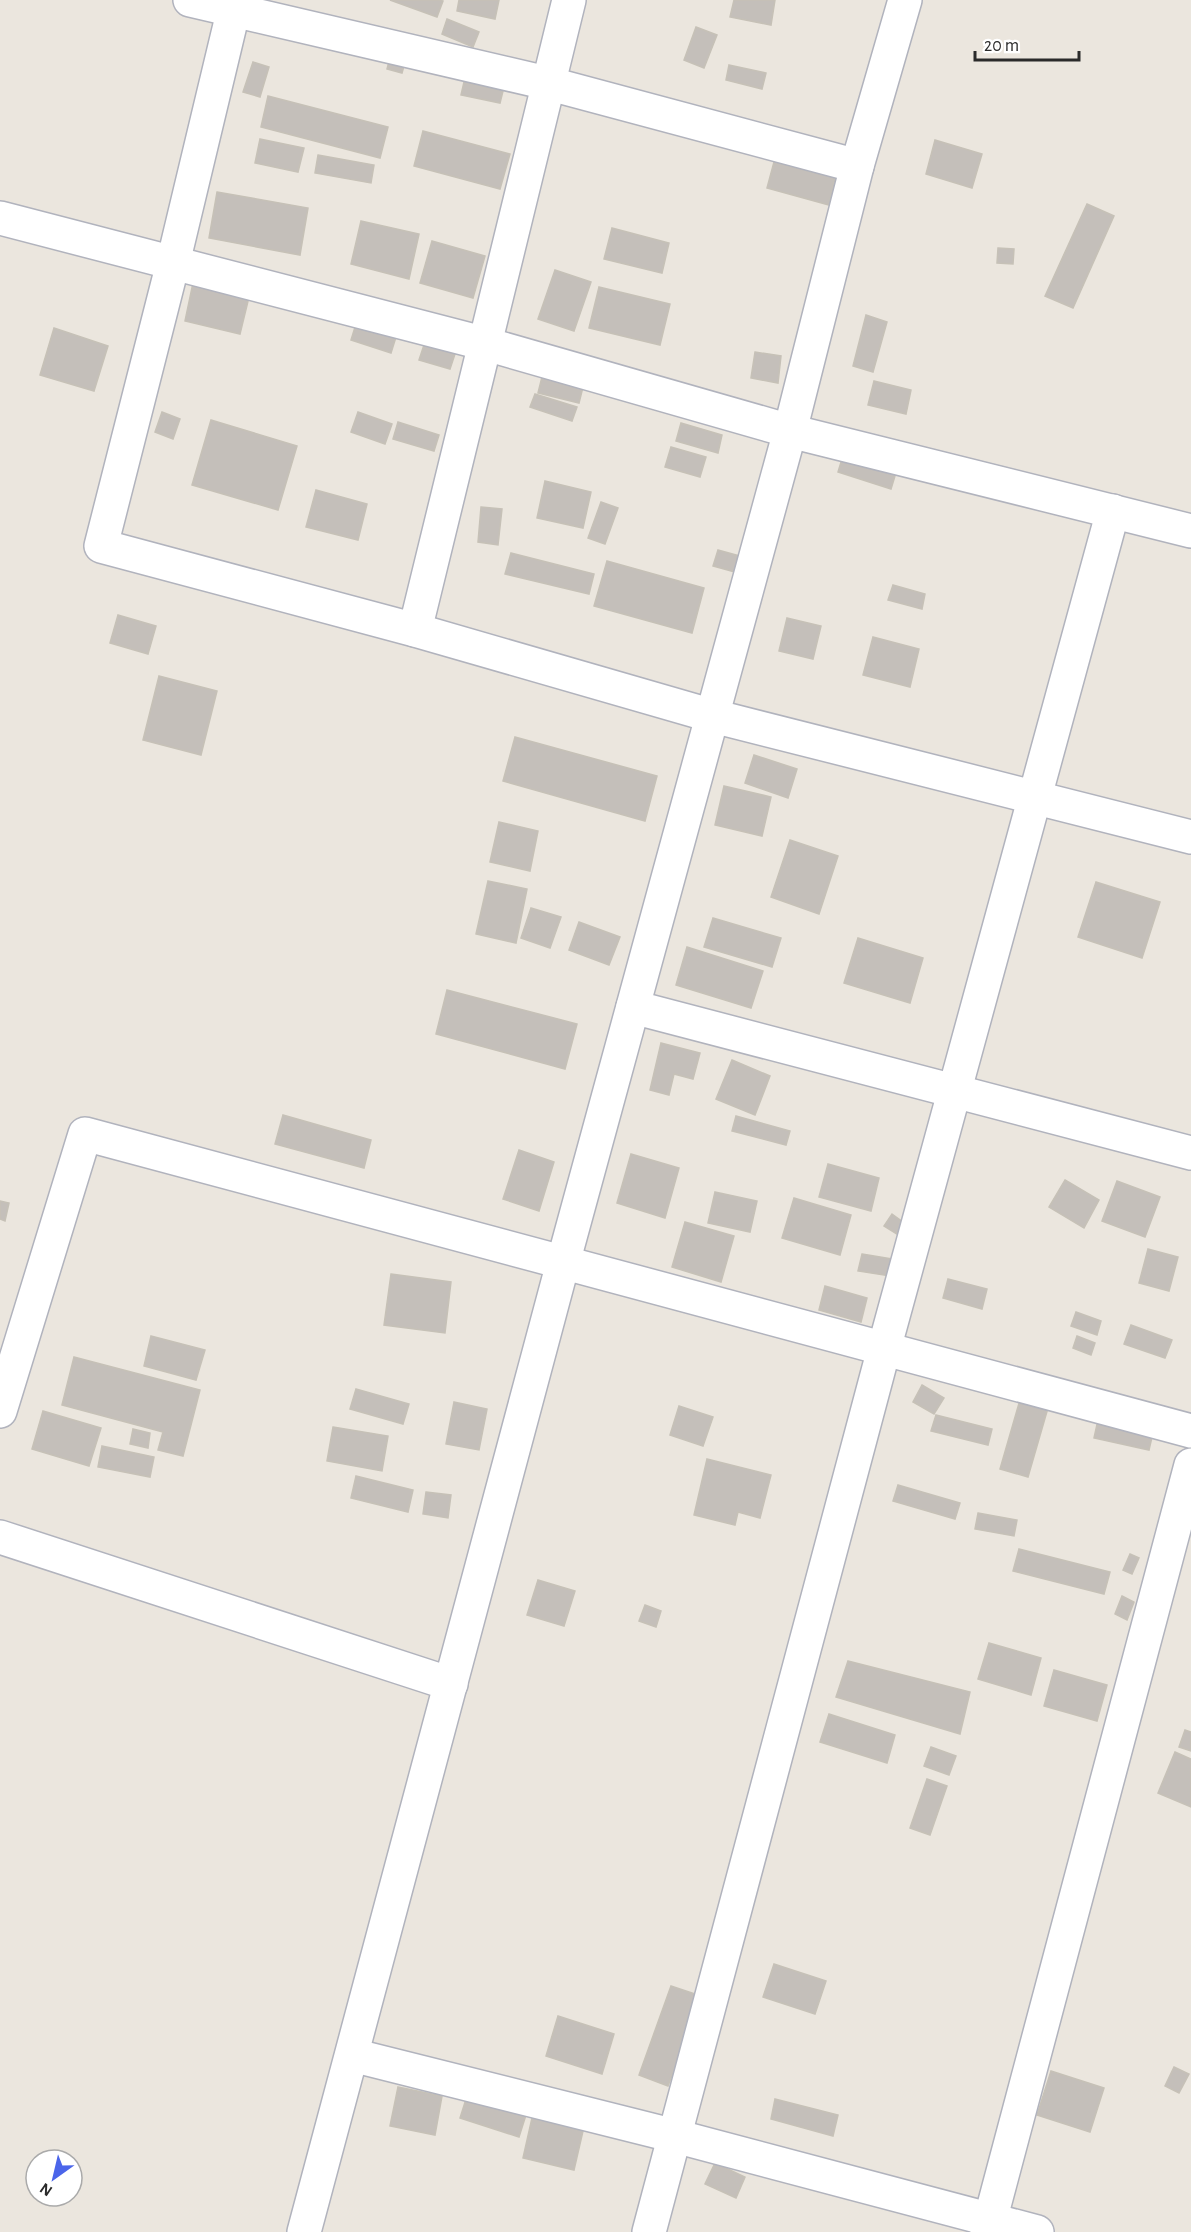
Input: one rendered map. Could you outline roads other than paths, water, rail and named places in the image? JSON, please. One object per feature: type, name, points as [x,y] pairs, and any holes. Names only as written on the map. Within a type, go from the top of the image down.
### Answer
[{"type":"street","points":[[190,0],[235,5],[857,166]]},
{"type":"street","points":[[415,630],[569,0]]},
{"type":"street","points":[[304,2232],[563,1263],[790,432],[857,166],[905,0]]},
{"type":"street","points":[[235,5],[173,263],[101,546],[415,630],[713,716],[1191,837]]},
{"type":"street","points":[[0,218],[486,344],[790,432],[1191,531]]},
{"type":"street","points":[[649,2232],[884,1349],[1113,511]]},
{"type":"street","points":[[633,1007],[956,1089],[1191,1153]]},
{"type":"street","points":[[0,1411],[85,1134],[1191,1431]]},
{"type":"street","points":[[989,2226],[1191,1465]]},
{"type":"street","points":[[0,1536],[451,1684]]},
{"type":"street","points":[[352,2055],[675,2136],[989,2226],[1037,2232]]}]
